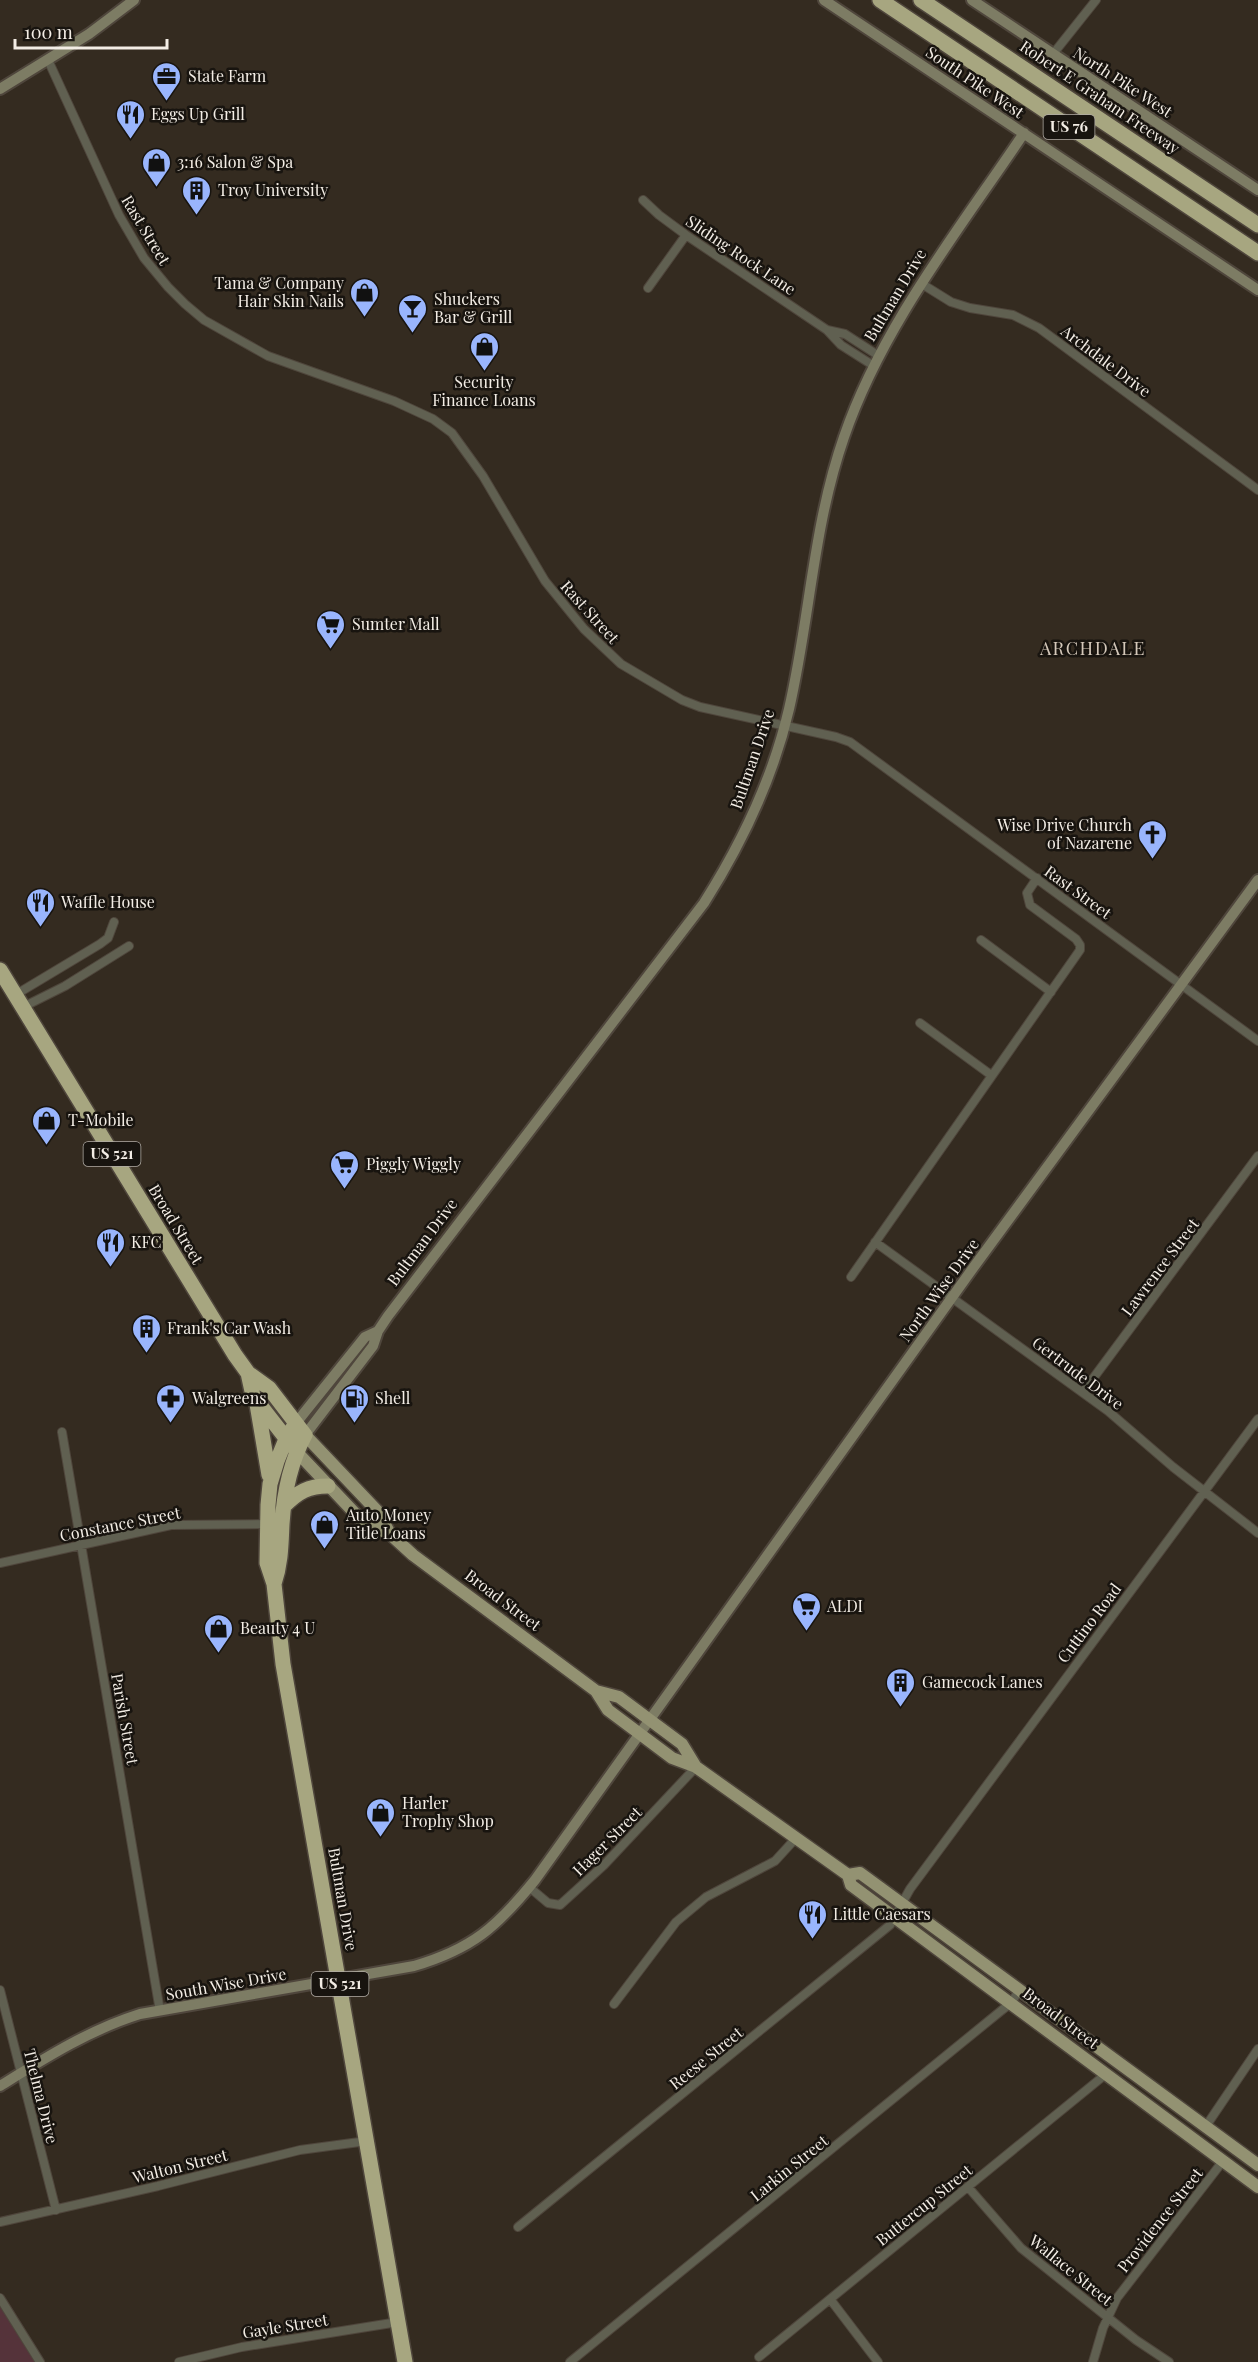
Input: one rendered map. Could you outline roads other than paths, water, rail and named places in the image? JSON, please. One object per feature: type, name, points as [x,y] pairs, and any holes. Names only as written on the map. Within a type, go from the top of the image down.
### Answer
[{"type":"highway","name":"US 76","points":[[880,0],[1258,253]]},
{"type":"highway","name":"Robert E Graham Freeway","points":[[921,0],[1258,225]]},
{"type":"highway","name":"Broad Street","points":[[0,970],[188,1279],[248,1373],[253,1396],[296,1451]]},
{"type":"highway","name":"Broad Street","points":[[248,1373],[269,1388],[301,1429]]},
{"type":"highway","name":"US 521","points":[[257,1401],[265,1440],[270,1484]]},
{"type":"highway","name":"Bultman Drive","points":[[301,1429],[286,1439],[270,1484],[281,1563],[274,1584],[284,1673],[405,2362]]},
{"type":"highway","name":"Bultman Drive","points":[[275,1524],[284,1506],[286,1487],[301,1429]]},
{"type":"highway","points":[[284,1506],[301,1490],[328,1486]]},
{"type":"main road","name":"Broad Street","points":[[301,1429],[379,1513],[390,1534]]},
{"type":"main road","name":"Broad Street","points":[[296,1451],[368,1526],[390,1534],[430,1568],[596,1691],[609,1710],[640,1734],[672,1758],[696,1767],[848,1875],[851,1885],[1258,2187]]},
{"type":"main road","name":"Broad Street","points":[[596,1691],[619,1697],[682,1744],[696,1767]]},
{"type":"main road","name":"Broad Street","points":[[848,1875],[860,1873],[903,1903],[1258,2165]]},
{"type":"street","points":[[0,89],[89,34],[134,0]]},
{"type":"street","name":"South Pike West","points":[[824,0],[1258,290]]},
{"type":"street","name":"North Pike West","points":[[972,0],[1258,189]]},
{"type":"street","points":[[1053,54],[1095,0]]},
{"type":"street","name":"Rast Street","points":[[48,60],[119,215],[144,258],[168,287],[212,325],[275,360],[394,401],[435,420],[452,433],[470,456],[545,581],[562,605],[606,651],[642,677],[682,700],[730,715],[836,737],[850,742],[1258,1041]]},
{"type":"street","name":"Bultman Drive","points":[[301,1429],[365,1337],[378,1331],[704,903],[744,835],[775,759],[784,726],[795,678],[824,507],[844,437],[876,361],[922,284],[1024,133]]},
{"type":"street","name":"Sliding Rock Lane","points":[[643,200],[686,235],[827,330],[841,345],[876,361]]},
{"type":"street","points":[[648,288],[686,235]]},
{"type":"street","name":"Archdale Drive","points":[[922,284],[951,302],[970,308],[1013,315],[1039,328],[1258,490]]},
{"type":"street","points":[[851,1277],[1077,955],[1080,945],[1076,939],[1030,905],[1028,893],[1037,878]]},
{"type":"street","name":"North Wise Drive","points":[[650,1720],[952,1297],[1258,880]]},
{"type":"street","points":[[19,1001],[108,938],[114,922]]},
{"type":"street","points":[[981,940],[1051,992]]},
{"type":"street","points":[[19,1001],[65,986],[129,946]]},
{"type":"street","points":[[921,1023],[991,1075]]},
{"type":"street","name":"Lawrence Street","points":[[1083,1392],[1258,1156]]},
{"type":"street","name":"Gertrude Drive","points":[[875,1242],[1083,1392],[1258,1533]]},
{"type":"street","name":"Cuttino Road","points":[[903,1903],[917,1880],[1258,1419]]},
{"type":"street","name":"Parish Street","points":[[62,1431],[160,2011]]},
{"type":"street","name":"Constance Street","points":[[0,1563],[171,1525],[275,1524]]},
{"type":"street","name":"South Wise Drive","points":[[0,2086],[91,2032],[131,2017],[262,1991],[339,1980],[414,1965],[454,1952],[481,1936],[498,1922],[529,1887],[650,1720]]},
{"type":"street","name":"Hager Street","points":[[529,1887],[548,1903],[560,1905],[604,1865],[696,1767]]},
{"type":"street","points":[[614,2004],[676,1922],[706,1897],[775,1861],[795,1838]]},
{"type":"street","name":"Reese Street","points":[[518,2227],[888,1927],[903,1903]]},
{"type":"street","name":"Larkin Street","points":[[570,2362],[1011,2003],[1020,1989]]},
{"type":"street","name":"Thelma Drive","points":[[0,1990],[56,2210]]},
{"type":"street","points":[[1206,2126],[1258,2049]]},
{"type":"street","name":"Buttercup Street","points":[[759,2357],[1106,2074]]},
{"type":"street","name":"Walton Street","points":[[0,2222],[300,2150],[368,2141]]},
{"type":"street","name":"Providence Street","points":[[1093,2362],[1117,2298],[1223,2161]]},
{"type":"street","name":"Wallace Street","points":[[968,2187],[1021,2248],[1169,2362]]},
{"type":"street","points":[[0,2298],[40,2362]]},
{"type":"street","points":[[830,2299],[878,2362]]},
{"type":"street","name":"Gayle Street","points":[[179,2362],[242,2347],[398,2322]]},
{"type":"place","name":"State Farm","points":[[167,102]]},
{"type":"place","name":"Eggs Up Grill","points":[[130,140]]},
{"type":"place","name":"3:16 Salon & Spa","points":[[156,188]]},
{"type":"place","name":"Troy University","points":[[197,216]]},
{"type":"place","name":"Tama & Company Hair Skin Nails","points":[[365,318]]},
{"type":"place","name":"Shuckers Bar & Grill","points":[[413,334]]},
{"type":"place","name":"Security Finance Loans","points":[[484,372]]},
{"type":"place","name":"Sumter Mall","points":[[331,650]]},
{"type":"place","name":"Wise Drive Church of Nazarene","points":[[1153,860]]},
{"type":"place","name":"Waffle House","points":[[40,928]]},
{"type":"place","name":"T-Mobile","points":[[47,1146]]},
{"type":"place","name":"Piggly Wiggly","points":[[345,1190]]},
{"type":"place","name":"KFC","points":[[110,1268]]},
{"type":"place","name":"Frank's Car Wash","points":[[146,1354]]},
{"type":"place","name":"Walgreens","points":[[171,1424]]},
{"type":"place","name":"Shell","points":[[354,1424]]},
{"type":"place","name":"Auto Money Title Loans","points":[[325,1550]]},
{"type":"place","name":"ALDI","points":[[806,1632]]},
{"type":"place","name":"Beauty 4 U","points":[[219,1654]]},
{"type":"place","name":"Gamecock Lanes","points":[[901,1708]]},
{"type":"place","name":"Harler Trophy Shop","points":[[381,1838]]},
{"type":"place","name":"Little Caesars","points":[[812,1940]]},
{"type":"district","name":"ARCHDALE","points":[[1093,649]]}]
